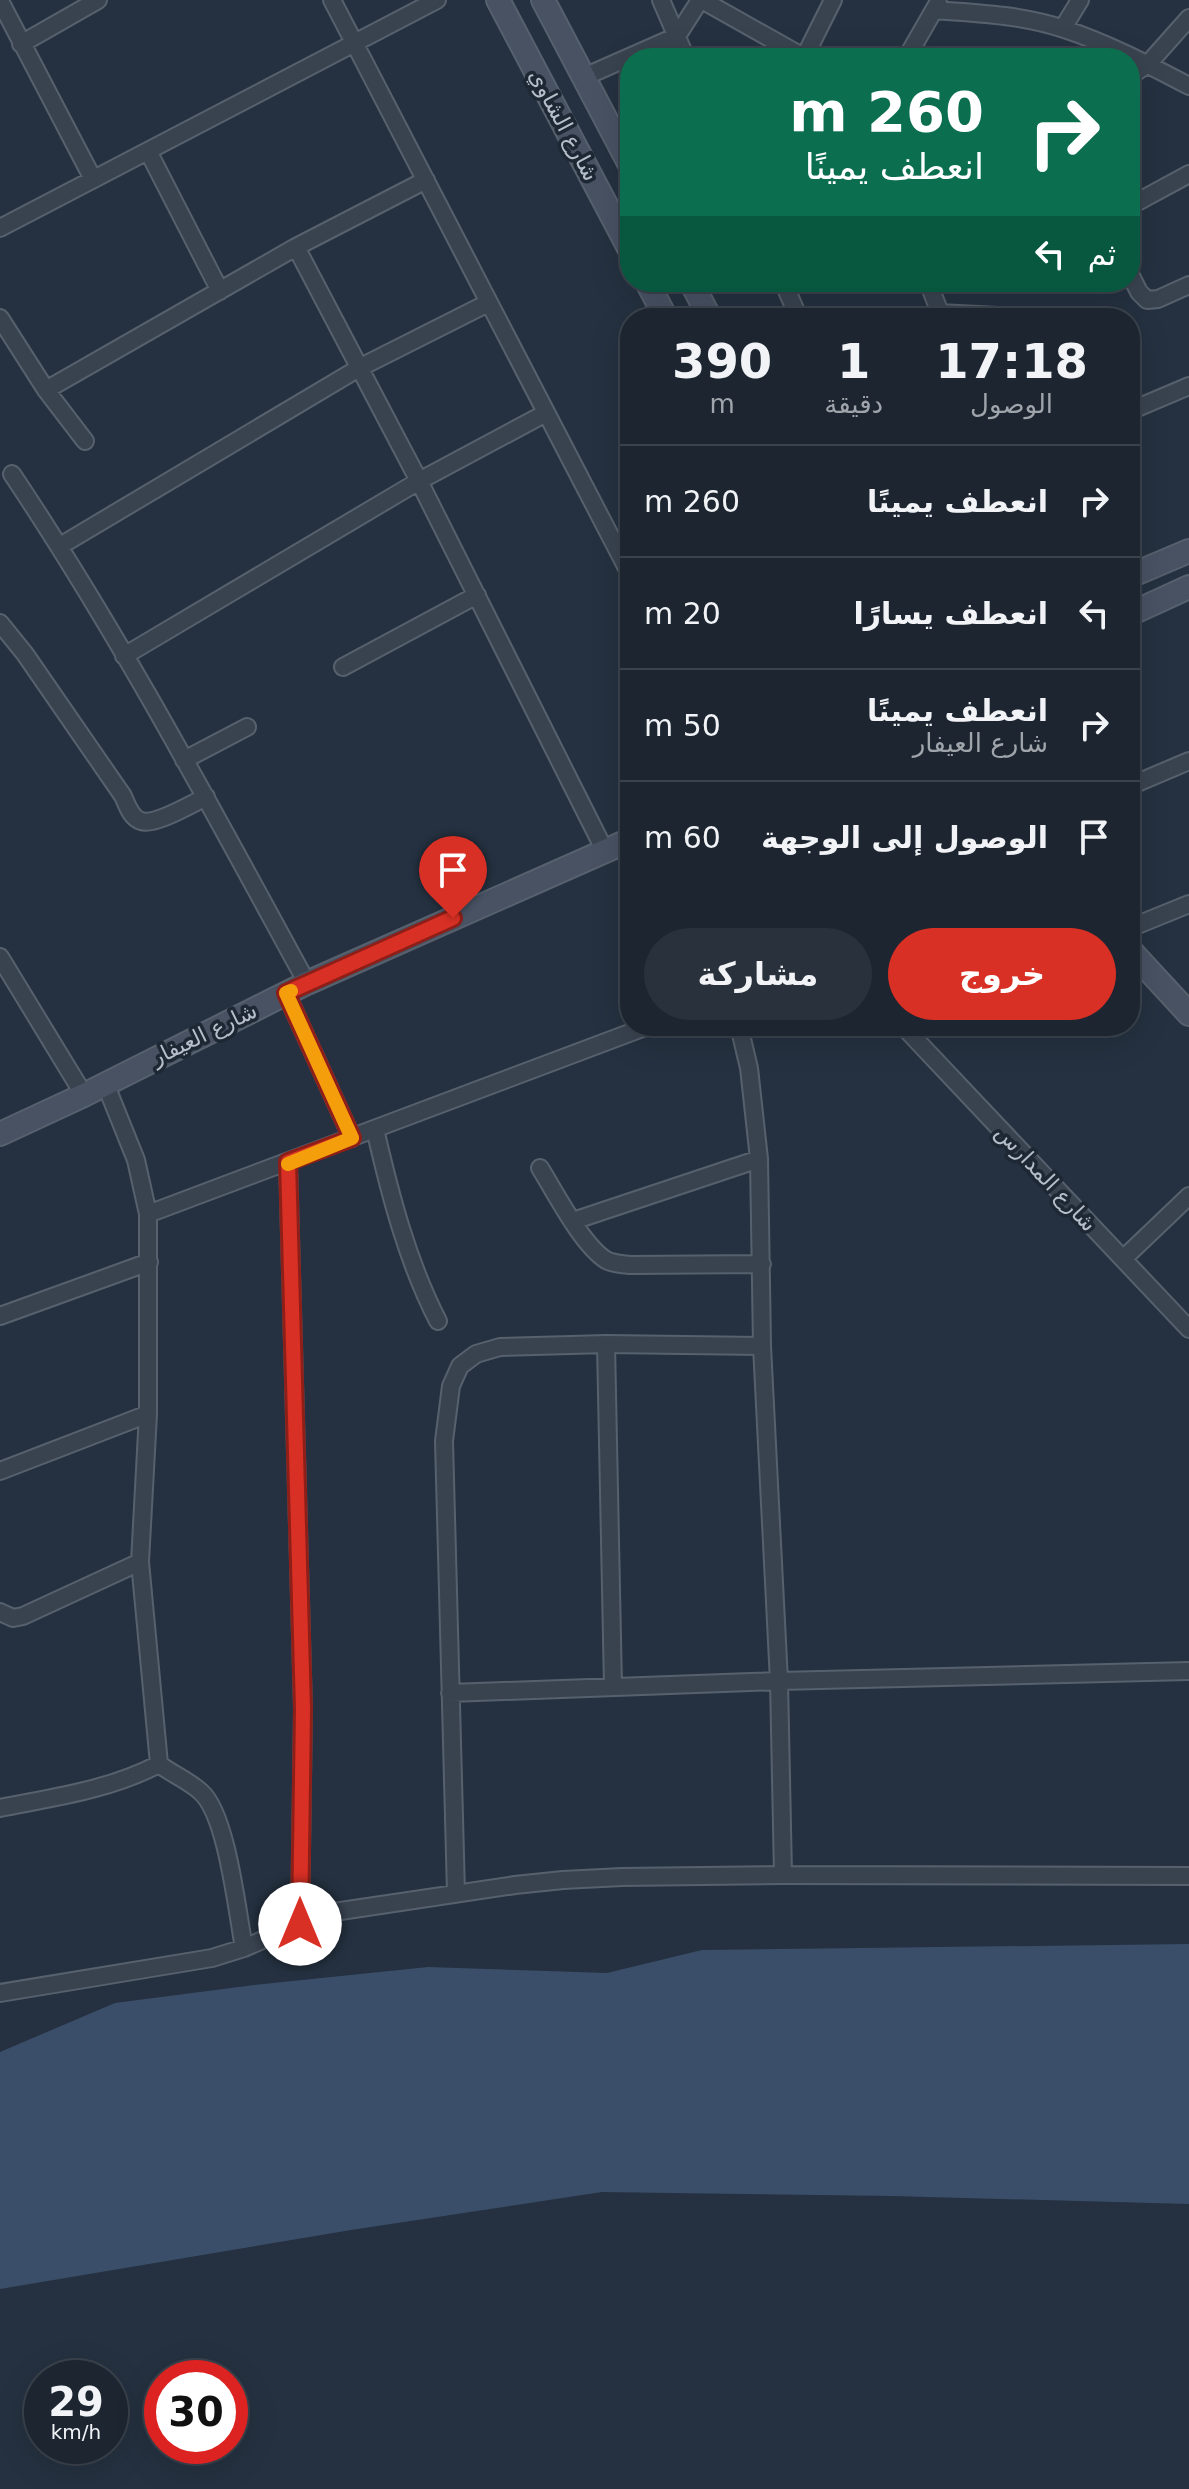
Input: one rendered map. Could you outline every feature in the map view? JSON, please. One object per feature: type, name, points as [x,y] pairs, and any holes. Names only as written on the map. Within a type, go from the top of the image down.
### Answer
[{"type":"main road","name":"شارع الشاوي","points":[[498,0],[620,231]]},
{"type":"main road","name":"شارع الشاوي","points":[[543,0],[620,146]]},
{"type":"main road","points":[[1140,572],[1189,551]]},
{"type":"main road","points":[[1140,609],[1189,587]]},
{"type":"main road","name":"شارع العيفار","points":[[0,1134],[307,983],[620,844]]},
{"type":"main road","points":[[1140,961],[1189,1014]]},
{"type":"street","points":[[21,44],[98,0]]},
{"type":"street","points":[[332,0],[620,555]]},
{"type":"street","points":[[0,228],[437,0]]},
{"type":"street","points":[[661,0],[682,48]]},
{"type":"street","points":[[650,48],[677,36],[701,0],[787,48]]},
{"type":"street","points":[[810,48],[833,0]]},
{"type":"street","points":[[1063,28],[1080,0]]},
{"type":"street","points":[[0,1],[93,179]]},
{"type":"street","points":[[912,48],[937,5],[1001,14],[1063,28],[1110,48]]},
{"type":"street","points":[[1140,69],[1189,18]]},
{"type":"street","points":[[584,77],[620,61]]},
{"type":"street","points":[[1140,61],[1189,86]]},
{"type":"street","points":[[148,151],[220,291]]},
{"type":"street","points":[[1140,201],[1189,174]]},
{"type":"street","points":[[46,390],[296,247],[426,180]]},
{"type":"street","points":[[296,247],[419,481],[605,851]]},
{"type":"street","points":[[1139,292],[1147,300],[1158,299],[1189,285]]},
{"type":"street","points":[[60,546],[359,368],[488,303]]},
{"type":"street","points":[[0,318],[46,390],[85,441]]},
{"type":"street","points":[[1140,407],[1189,386]]},
{"type":"street","points":[[124,656],[419,481],[546,413]]},
{"type":"street","points":[[12,474],[60,546],[206,797],[307,983]]},
{"type":"street","points":[[343,667],[477,595]]},
{"type":"street","points":[[0,623],[123,796],[131,814],[142,821],[154,821],[206,797]]},
{"type":"street","points":[[184,760],[247,727]]},
{"type":"street","points":[[1140,782],[1189,761]]},
{"type":"street","points":[[1140,924],[1189,904]]},
{"type":"street","points":[[0,957],[84,1095]]},
{"type":"street","points":[[286,993],[352,1138]]},
{"type":"street","points":[[148,1214],[621,1036]]},
{"type":"street","points":[[741,1036],[749,1068],[759,1159],[762,1346],[779,1681],[783,1875]]},
{"type":"street","name":"شارع المدارس","points":[[912,1036],[1189,1329]]},
{"type":"street","points":[[105,1083],[136,1160],[148,1214],[148,1414],[140,1562],[159,1764]]},
{"type":"street","points":[[375,1129],[404,1236],[438,1321]]},
{"type":"street","points":[[573,1221],[759,1159]]},
{"type":"street","points":[[288,1162],[303,1709],[300,1924]]},
{"type":"street","points":[[540,1168],[573,1221],[605,1259],[616,1263],[762,1264]]},
{"type":"street","points":[[1123,1259],[1189,1196]]},
{"type":"street","points":[[0,1316],[149,1262]]},
{"type":"street","points":[[456,1893],[444,1441],[451,1386],[460,1366],[476,1354],[500,1347],[606,1344],[762,1346]]},
{"type":"street","points":[[606,1344],[613,1687]]},
{"type":"street","points":[[0,1471],[148,1414]]},
{"type":"street","points":[[0,1612],[13,1618],[23,1616],[140,1562]]},
{"type":"street","points":[[450,1693],[1189,1671]]},
{"type":"street","points":[[159,1764],[200,1791],[213,1805],[221,1828],[244,1948]]},
{"type":"street","points":[[0,1808],[103,1787],[159,1764]]},
{"type":"street","points":[[0,1993],[212,1958],[334,1912],[515,1885],[607,1877],[1189,1876]]},
{"type":"water","points":[[1189,1944],[1189,2204],[602,2192],[351,2230],[0,2289],[0,2052],[115,2003],[428,1967],[607,1973],[702,1950]]},
{"type":"slow traffic","points":[[288,1164],[352,1138],[286,993],[291,991]]},
{"type":"route","points":[[300,1924],[303,1709],[288,1162],[352,1138],[286,993],[453,918]]}]
